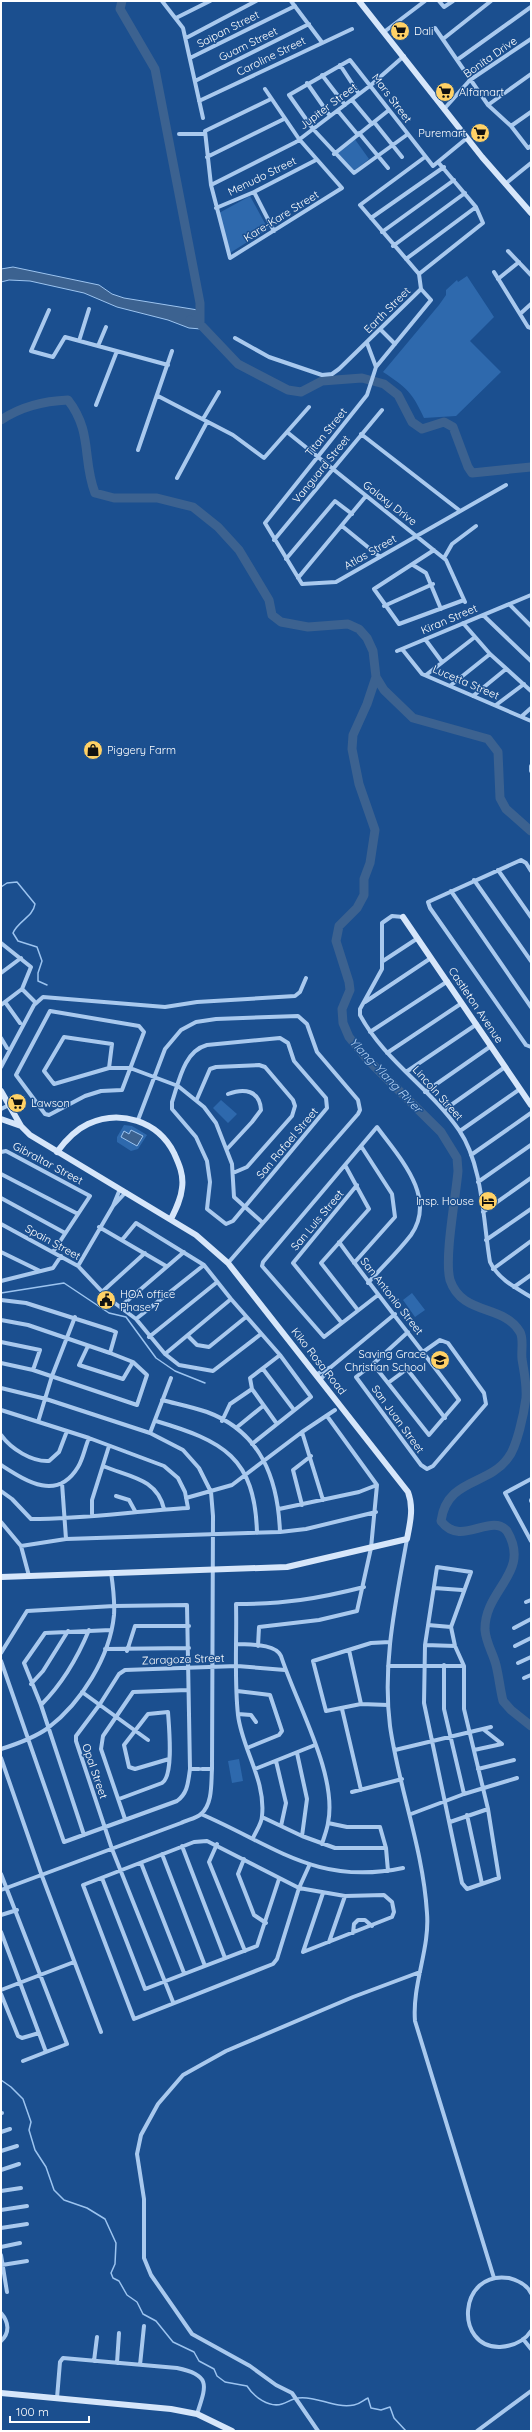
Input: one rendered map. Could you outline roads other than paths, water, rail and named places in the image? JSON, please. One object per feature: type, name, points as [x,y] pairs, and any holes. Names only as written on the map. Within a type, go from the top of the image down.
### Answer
[{"type":"street","points":[[162,1],[176,18],[186,38],[203,118]]},
{"type":"street","points":[[176,18],[210,1]]},
{"type":"street","points":[[186,38],[256,1]]},
{"type":"street","points":[[291,1],[321,41]]},
{"type":"street","points":[[359,1],[404,56],[467,138],[531,213]]},
{"type":"street","points":[[384,32],[425,1]]},
{"type":"street","points":[[439,1],[444,7],[453,1]]},
{"type":"street","points":[[442,38],[491,1]]},
{"type":"street","name":"Saipan Street","points":[[190,58],[295,6]]},
{"type":"street","points":[[456,60],[531,8]]},
{"type":"street","name":"Guam Street","points":[[195,80],[308,24]]},
{"type":"street","points":[[435,28],[488,105],[511,126],[530,147]]},
{"type":"street","name":"Caroline Street","points":[[199,100],[321,41],[352,29]]},
{"type":"street","name":"Bonita Drive","points":[[444,108],[470,80],[531,39]]},
{"type":"street","name":"Jupiter Street","points":[[211,185],[299,140],[371,85],[404,56]]},
{"type":"street","name":"Mars Street","points":[[340,65],[350,60],[371,85],[388,110],[425,157],[433,166],[438,162]]},
{"type":"street","points":[[359,94],[340,65],[307,83],[289,95],[313,129],[334,154],[354,173],[408,134]]},
{"type":"street","points":[[488,105],[531,74]]},
{"type":"street","points":[[322,75],[345,105]]},
{"type":"street","points":[[307,83],[330,116]]},
{"type":"street","points":[[265,89],[270,99],[299,140],[316,160]]},
{"type":"street","points":[[179,134],[205,132],[270,99]]},
{"type":"street","points":[[352,100],[402,157]]},
{"type":"street","points":[[334,154],[388,110]]},
{"type":"street","points":[[338,111],[388,168]]},
{"type":"street","points":[[511,126],[531,112]]},
{"type":"street","points":[[207,157],[284,119]]},
{"type":"street","points":[[205,132],[211,185],[216,208]]},
{"type":"street","points":[[425,157],[360,205],[418,274],[483,223],[476,207],[444,167],[438,162],[467,138]]},
{"type":"street","name":"Kare-Kare Street","points":[[216,208],[230,258],[342,188],[316,160]]},
{"type":"street","name":"Menudo Street","points":[[216,208],[254,192],[316,160]]},
{"type":"street","points":[[505,184],[531,163]]},
{"type":"street","points":[[371,218],[444,167]]},
{"type":"street","points":[[382,232],[454,180]]},
{"type":"street","points":[[254,192],[274,230]]},
{"type":"street","points":[[394,246],[465,193]]},
{"type":"street","points":[[406,259],[476,207]]},
{"type":"street","points":[[508,251],[531,275]]},
{"type":"street","points":[[498,279],[519,262]]},
{"type":"street","points":[[494,272],[528,327],[531,328]]},
{"type":"street","name":"Earth Street","points":[[235,338],[269,357],[322,375],[335,373],[420,289],[418,274]]},
{"type":"street","points":[[367,343],[376,366],[431,300],[420,289]]},
{"type":"street","points":[[520,314],[531,304]]},
{"type":"street","points":[[78,341],[89,309]]},
{"type":"street","points":[[49,310],[31,351],[53,358],[65,337],[168,364]]},
{"type":"street","points":[[98,346],[106,327]]},
{"type":"street","points":[[380,329],[395,344]]},
{"type":"street","points":[[96,405],[116,351]]},
{"type":"street","points":[[138,450],[158,396],[172,351]]},
{"type":"street","name":"Titan Street","points":[[274,540],[265,523],[367,395],[376,366]]},
{"type":"street","points":[[176,478],[219,392]]},
{"type":"street","points":[[158,396],[233,435],[264,458],[309,407]]},
{"type":"street","name":"Vanguard Street","points":[[274,540],[382,410]]},
{"type":"street","name":"Galaxy Drive","points":[[287,432],[444,558],[465,601],[441,609]]},
{"type":"street","points":[[361,434],[459,510]]},
{"type":"street","name":"Atlas Street","points":[[298,578],[302,584],[336,582],[418,536],[459,510],[506,485]]},
{"type":"street","points":[[274,540],[298,578],[366,496]]},
{"type":"street","points":[[286,559],[335,501],[352,514]]},
{"type":"street","points":[[342,526],[380,557]]},
{"type":"street","points":[[444,558],[452,544],[476,526]]},
{"type":"street","points":[[413,565],[426,573],[433,584],[441,609],[399,624],[384,606],[374,589],[434,550]]},
{"type":"street","points":[[384,606],[433,584]]},
{"type":"street","name":"Kiran Street","points":[[397,651],[531,595]]},
{"type":"street","points":[[509,604],[530,624]]},
{"type":"street","points":[[483,615],[531,661]]},
{"type":"street","points":[[463,623],[490,654],[531,691]]},
{"type":"street","points":[[426,675],[475,637]]},
{"type":"street","points":[[425,639],[442,662]]},
{"type":"street","name":"Lucetta Street","points":[[402,649],[418,670],[426,675],[531,721]]},
{"type":"street","points":[[450,686],[490,654]]},
{"type":"street","points":[[473,696],[506,669]]},
{"type":"street","points":[[496,705],[524,684]]},
{"type":"street","points":[[522,716],[531,708]]},
{"type":"street","points":[[531,871],[526,863],[521,860],[430,900],[429,906],[526,1045],[531,1047]]},
{"type":"street","points":[[498,870],[531,917]]},
{"type":"street","points":[[474,880],[531,961]]},
{"type":"street","points":[[451,891],[531,1007]]},
{"type":"street","points":[[364,1003],[378,980],[383,961],[382,923],[392,916],[403,917]]},
{"type":"street","name":"Castleton Avenue","points":[[403,917],[531,1105]]},
{"type":"street","points":[[383,961],[418,938]]},
{"type":"street","points":[[1,944],[21,958],[30,967],[22,989],[3,1004],[20,1023]]},
{"type":"street","points":[[1,973],[21,958]]},
{"type":"street","points":[[364,1003],[431,958]]},
{"type":"street","points":[[1,1068],[34,1005],[43,997],[164,1007],[197,1002],[295,996],[300,992],[306,978]]},
{"type":"street","points":[[370,1032],[448,981]]},
{"type":"street","points":[[22,989],[34,1001]]},
{"type":"street","name":"Lincoln Street","points":[[364,1003],[360,1015],[370,1032],[387,1053],[444,1110],[460,1131],[471,1155],[478,1182],[486,1240],[493,1269]]},
{"type":"street","points":[[387,1053],[462,1003]]},
{"type":"street","points":[[50,1011],[140,1026],[144,1032],[130,1068],[122,1090],[101,1091],[85,1096],[47,1115],[16,1075],[50,1011]]},
{"type":"street","points":[[138,1120],[154,1077],[169,1043],[181,1030],[196,1022],[292,1015],[304,1019],[317,1052],[355,1096],[360,1110],[228,1263]]},
{"type":"street","points":[[406,1072],[477,1024]]},
{"type":"street","points":[[109,1068],[112,1044],[64,1037],[44,1072],[54,1084],[109,1068],[130,1068],[178,1086],[197,1100],[216,1123],[227,1149],[233,1172],[233,1194],[263,1223]]},
{"type":"street","points":[[1,1038],[7,1048]]},
{"type":"street","name":"San Rafael Street","points":[[280,1038],[288,1043],[294,1061],[326,1098],[328,1105],[326,1112],[245,1207],[228,1224],[207,1209],[210,1182],[207,1161],[196,1137],[171,1107],[189,1056],[202,1046],[280,1038]]},
{"type":"street","points":[[425,1092],[491,1046]]},
{"type":"street","points":[[197,1100],[210,1069],[216,1067],[260,1064],[268,1070],[293,1100],[295,1106],[292,1116],[247,1168],[233,1172]]},
{"type":"street","points":[[444,1110],[505,1067]]},
{"type":"street","points":[[460,1131],[520,1089]]},
{"type":"street","points":[[227,1149],[261,1110],[259,1098],[255,1093],[238,1090],[228,1094]]},
{"type":"street","name":"Kiko Rosa Road","points":[[1,1091],[21,1126],[57,1152],[196,1234],[228,1263],[408,1492],[412,1502],[412,1512],[407,1539]]},
{"type":"street","points":[[1,1109],[9,1105]]},
{"type":"street","points":[[471,1155],[531,1113]]},
{"type":"street","points":[[57,1152],[75,1131],[88,1124],[113,1118],[138,1120],[163,1137],[172,1148],[182,1173],[180,1201],[171,1219]]},
{"type":"street","points":[[1,1119],[21,1126]]},
{"type":"street","points":[[368,1283],[411,1234],[420,1215],[419,1195],[411,1175],[377,1127],[262,1262],[262,1266],[324,1337],[357,1309],[378,1295]]},
{"type":"street","points":[[478,1182],[531,1145]]},
{"type":"street","points":[[354,1263],[395,1217],[392,1194],[361,1146]]},
{"type":"street","name":"Gibraltar Street","points":[[1,1152],[6,1151],[90,1196],[53,1252]]},
{"type":"street","points":[[345,1165],[369,1209],[321,1263],[357,1309]]},
{"type":"street","points":[[1,1174],[78,1214]]},
{"type":"street","points":[[483,1212],[531,1178]]},
{"type":"street","name":"San Luis Street","points":[[341,1322],[293,1263],[357,1186]]},
{"type":"street","points":[[113,1206],[123,1191]]},
{"type":"street","points":[[78,1266],[99,1227],[123,1191]]},
{"type":"street","points":[[1,1198],[65,1233]]},
{"type":"street","points":[[486,1240],[531,1209]]},
{"type":"street","points":[[122,1240],[136,1223],[204,1265],[231,1300],[280,1355],[311,1397],[252,1444]]},
{"type":"street","name":"Spain Street","points":[[1,1224],[78,1266],[103,1291],[136,1319],[149,1337],[165,1354],[179,1365],[213,1371],[260,1334]]},
{"type":"street","points":[[99,1227],[166,1266]]},
{"type":"street","points":[[531,1241],[493,1269],[514,1287],[531,1298]]},
{"type":"street","name":"San Antonio Street","points":[[339,1242],[368,1283],[395,1314],[459,1400],[444,1418]]},
{"type":"street","points":[[1,1252],[40,1271]]},
{"type":"street","points":[[120,1306],[184,1252]]},
{"type":"street","points":[[103,1291],[145,1253]]},
{"type":"street","points":[[1,1281],[53,1268],[60,1256]]},
{"type":"street","points":[[136,1319],[204,1265]]},
{"type":"street","points":[[514,1287],[531,1275]]},
{"type":"street","points":[[149,1337],[216,1282]]},
{"type":"street","points":[[1,1300],[26,1303],[75,1317],[116,1332],[110,1353]]},
{"type":"street","points":[[165,1354],[231,1300]]},
{"type":"street","points":[[319,1377],[328,1374],[331,1367],[395,1314]]},
{"type":"street","points":[[38,1422],[52,1376],[75,1317]]},
{"type":"street","points":[[188,1336],[198,1345],[209,1347],[246,1317]]},
{"type":"street","points":[[1,1320],[28,1324],[110,1353],[133,1362],[147,1375],[137,1405],[33,1370],[1,1363]]},
{"type":"street","points":[[388,1383],[407,1369],[444,1418],[429,1435],[373,1364],[408,1332]]},
{"type":"street","name":"San Juan Street","points":[[373,1364],[356,1377],[421,1465],[427,1469],[433,1466],[486,1404],[484,1392],[448,1343],[440,1340],[423,1352]]},
{"type":"street","points":[[1,1342],[40,1350],[33,1370]]},
{"type":"street","points":[[88,1346],[79,1365],[123,1379],[133,1362]]},
{"type":"street","points":[[277,1424],[252,1389],[250,1378],[280,1355]]},
{"type":"street","points":[[262,1369],[294,1410]]},
{"type":"street","points":[[150,1433],[156,1421],[162,1400],[171,1378]]},
{"type":"street","points":[[1,1388],[46,1399],[150,1433],[183,1450],[199,1468],[211,1492],[213,1535],[212,1769],[210,1794],[201,1814],[42,1876],[1,1890]]},
{"type":"street","points":[[222,1420],[230,1404],[252,1389]]},
{"type":"street","points":[[162,1400],[207,1413],[222,1420],[236,1428],[252,1444],[265,1462],[272,1476],[279,1509],[280,1532]]},
{"type":"street","points":[[236,1428],[263,1406]]},
{"type":"street","points":[[1,1410],[89,1438],[164,1466],[178,1478],[186,1498],[188,1508],[92,1514],[65,1519],[31,1519],[12,1499],[1,1491]]},
{"type":"street","points":[[186,1498],[232,1485],[265,1462],[302,1432],[336,1410]]},
{"type":"street","points":[[258,1646],[259,1627],[319,1620],[357,1611],[364,1587],[371,1548],[376,1512],[377,1485],[327,1416]]},
{"type":"street","points":[[156,1421],[192,1432],[222,1448],[239,1463],[250,1484],[256,1512],[257,1533]]},
{"type":"street","points":[[1,1435],[7,1443],[38,1462],[49,1461],[59,1452],[67,1431]]},
{"type":"street","points":[[302,1432],[311,1456],[323,1500]]},
{"type":"street","points":[[1,1465],[32,1484],[52,1486],[62,1482],[78,1467],[89,1438]]},
{"type":"street","points":[[92,1514],[92,1500],[109,1446]]},
{"type":"street","points":[[302,1505],[293,1470],[311,1456]]},
{"type":"street","points":[[103,1466],[154,1487],[162,1496],[164,1509]]},
{"type":"street","points":[[531,1479],[505,1493],[531,1541]]},
{"type":"street","points":[[62,1482],[66,1539]]},
{"type":"street","points":[[279,1509],[323,1500],[377,1485]]},
{"type":"street","points":[[116,1496],[129,1500],[135,1511]]},
{"type":"street","points":[[21,1546],[66,1539],[280,1532],[306,1529],[376,1512]]},
{"type":"street","points":[[1,1522],[21,1546],[29,1576]]},
{"type":"street","points":[[1,1577],[112,1572],[287,1568],[407,1539],[390,1642],[388,1666],[388,1705],[395,1750],[422,1863],[427,1914],[426,1936],[415,2001],[415,2021],[494,2278]]},
{"type":"street","points":[[437,1567],[471,1572],[462,1590],[452,1627],[456,1646],[464,1666],[464,1709],[488,1809],[499,1878],[466,1889],[463,1886],[450,1822],[430,1740],[424,1704],[425,1645],[437,1567]]},
{"type":"street","points":[[1,1749],[29,1738],[48,1728],[82,1692],[105,1649],[111,1630],[114,1606],[112,1572]]},
{"type":"street","points":[[254,1838],[262,1817],[261,1792],[238,1714],[236,1604],[280,1604],[325,1597],[364,1587]]},
{"type":"street","points":[[434,1588],[462,1590]]},
{"type":"street","points":[[526,1602],[531,1600]]},
{"type":"street","points":[[1,1654],[27,1611],[185,1604],[189,1607],[188,1690],[190,1769],[188,1786],[183,1796],[177,1801],[64,1842],[1,1661]]},
{"type":"street","points":[[514,1628],[531,1619]]},
{"type":"street","points":[[428,1625],[452,1627]]},
{"type":"street","points":[[127,1651],[135,1626],[189,1626]]},
{"type":"street","points":[[41,1705],[58,1689],[69,1673],[89,1630]]},
{"type":"street","points":[[84,1835],[41,1705],[31,1684],[24,1663],[45,1633],[111,1630]]},
{"type":"street","points":[[31,1684],[43,1671],[68,1631]]},
{"type":"street","points":[[515,1646],[531,1638]]},
{"type":"street","points":[[388,1705],[360,1704],[342,1709],[329,1711],[325,1710],[313,1661],[371,1643],[390,1642]]},
{"type":"street","points":[[237,1644],[278,1650],[315,1745],[328,1787],[328,1823],[322,1844]]},
{"type":"street","points":[[425,1645],[456,1646]]},
{"type":"street","points":[[105,1649],[127,1651],[189,1648]]},
{"type":"street","points":[[349,1650],[360,1704]]},
{"type":"street","points":[[518,1663],[531,1657]]},
{"type":"street","name":"Zaragoza Street","points":[[100,1704],[119,1674],[125,1670],[237,1666],[285,1670]]},
{"type":"street","points":[[388,1666],[464,1666]]},
{"type":"street","points":[[444,1666],[444,1709],[449,1736],[464,1794]]},
{"type":"street","points":[[524,1678],[531,1675]]},
{"type":"street","points":[[126,1819],[101,1745],[103,1736],[137,1691],[188,1690]]},
{"type":"street","points":[[237,1691],[270,1695],[282,1731],[279,1735],[247,1748]]},
{"type":"street","points":[[82,1692],[148,1740]]},
{"type":"street","name":"Opal Street","points":[[100,1704],[80,1728],[75,1739],[106,1826],[112,1849],[173,2002]]},
{"type":"street","points":[[342,1709],[361,1790]]},
{"type":"street","points":[[119,1799],[165,1781],[168,1775],[169,1759],[168,1712],[148,1714],[124,1745],[132,1769],[169,1759]]},
{"type":"street","points":[[238,1714],[251,1715],[256,1722]]},
{"type":"street","points":[[395,1750],[430,1740],[491,1727]]},
{"type":"street","points":[[474,1750],[502,1744],[483,1729]]},
{"type":"street","points":[[255,1769],[315,1745]]},
{"type":"street","points":[[297,1753],[307,1799],[302,1836]]},
{"type":"street","points":[[1,1758],[42,1876],[101,2032]]},
{"type":"street","points":[[478,1770],[514,1760]]},
{"type":"street","points":[[276,1761],[286,1803],[281,1826]]},
{"type":"street","points":[[190,1769],[212,1769]]},
{"type":"street","points":[[1,1776],[6,1774]]},
{"type":"street","points":[[411,1814],[464,1794],[516,1778]]},
{"type":"street","points":[[352,1792],[402,1779]]},
{"type":"street","points":[[450,1822],[488,1809]]},
{"type":"street","points":[[201,1814],[254,1838],[309,1866],[358,1874],[402,1868]]},
{"type":"street","points":[[467,1815],[482,1884]]},
{"type":"street","points":[[262,1817],[302,1836],[335,1848],[386,1848]]},
{"type":"street","points":[[328,1823],[347,1827],[380,1827],[386,1848],[388,1871]]},
{"type":"street","points":[[309,1866],[299,1888],[275,1962],[134,2019],[83,1885],[201,1840],[217,1844],[279,1879],[299,1888],[345,1896],[384,1895],[390,1898],[394,1905],[393,1915],[372,1926],[302,1952],[323,1893]]},
{"type":"street","points":[[217,1844],[209,1862],[245,1951]]},
{"type":"street","points":[[182,1846],[225,1958]]},
{"type":"street","points":[[162,1854],[205,1966]]},
{"type":"street","points":[[244,1859],[238,1874],[254,1915],[266,1923]]},
{"type":"street","points":[[141,1863],[184,1974]]},
{"type":"street","points":[[1,1874],[17,1910],[68,2044],[23,2061]]},
{"type":"street","points":[[102,1878],[145,1989],[245,1951],[260,1943],[279,1879]]},
{"type":"street","points":[[329,1942],[345,1896]]},
{"type":"street","points":[[1,1915],[17,1910]]},
{"type":"street","points":[[353,1933],[354,1924],[358,1920],[365,1920],[372,1926]]},
{"type":"street","points":[[1,1932],[46,2052]]},
{"type":"street","points":[[1,1990],[74,1962]]},
{"type":"street","points":[[318,2431],[295,2396],[250,2366],[192,2334],[151,2276],[144,2258],[144,2199],[137,2154],[141,2135],[158,2104],[183,2075],[233,2048],[420,1972]]},
{"type":"street","points":[[1,1994],[18,2036],[22,2038],[38,2033]]},
{"type":"street","points":[[1,2132],[10,2129]]},
{"type":"street","points":[[1,2151],[16,2146]]},
{"type":"street","points":[[1,2170],[19,2164]]},
{"type":"street","points":[[1,2191],[21,2188]]},
{"type":"street","points":[[1,2210],[27,2206]]},
{"type":"street","points":[[1,2228],[27,2224]]},
{"type":"street","points":[[1,2247],[20,2243]]},
{"type":"street","points":[[1,2256],[7,2292]]},
{"type":"street","points":[[2,2265],[27,2261]]},
{"type":"street","points":[[531,2293],[521,2283],[512,2279],[494,2278],[482,2283],[474,2291],[468,2302],[467,2314],[470,2326],[476,2336],[485,2343],[497,2347],[509,2346],[523,2339],[531,2331]]},
{"type":"street","points":[[1,2313],[5,2318],[7,2329],[1,2341]]},
{"type":"street","points":[[140,2364],[144,2326]]},
{"type":"street","points":[[117,2363],[119,2333]]},
{"type":"street","points":[[94,2361],[97,2337]]},
{"type":"street","points":[[523,2339],[531,2349]]},
{"type":"street","points":[[57,2398],[61,2360],[140,2364],[177,2368],[199,2374],[205,2387],[197,2414]]},
{"type":"street","points":[[477,2431],[531,2391]]},
{"type":"street","points":[[1,2393],[171,2409],[197,2414],[232,2431]]},
{"type":"waterway","points":[[122,1],[120,9],[155,69],[200,303],[200,324]]},
{"type":"waterway","points":[[190,320],[200,324],[238,364],[288,390],[301,392],[322,381],[362,378],[384,384],[398,395],[412,422],[422,429],[444,422],[453,427],[468,467],[472,473],[531,467]]},
{"type":"waterway","name":"Ylang-Ylang River","points":[[1,420],[17,411],[33,405],[68,400],[81,423],[91,481],[95,493],[114,498],[157,498],[193,507],[218,527],[239,550],[269,600],[272,615],[281,622],[308,627],[348,624],[359,629],[367,638],[373,651],[376,677],[367,704],[353,735],[352,749],[359,784],[375,830],[370,863],[364,879],[364,895],[357,908],[339,926],[336,941],[349,982],[350,990],[342,1009],[343,1023],[349,1037],[367,1059],[441,1132],[457,1158],[458,1171],[448,1257],[450,1280],[456,1291],[473,1305],[504,1317],[513,1323],[521,1335],[526,1398],[522,1421],[511,1453],[500,1467],[490,1474],[469,1484],[451,1497],[445,1507],[441,1521],[449,1528],[458,1531],[466,1531],[493,1525],[500,1526],[507,1531],[513,1546],[514,1558],[511,1570],[492,1603],[487,1616],[485,1630],[496,1665],[503,1701],[511,1710],[531,1726]]},
{"type":"waterway","points":[[376,677],[384,690],[413,718],[488,739],[498,752],[500,798],[506,809],[531,831]]},
{"type":"waterway","points":[[1,887],[7,883],[17,882],[35,904],[28,916],[18,925],[13,933],[18,941],[37,947],[42,961],[38,973],[38,981],[47,985]]},
{"type":"waterway","points":[[1,1293],[64,1283],[109,1313],[126,1317],[156,1358],[175,1371],[205,1383]]},
{"type":"waterway","points":[[1,2080],[11,2087],[23,2099],[31,2122],[29,2130],[35,2150],[46,2167],[54,2190],[64,2200],[87,2208],[105,2219],[116,2243],[115,2264],[111,2273],[113,2278],[119,2281],[127,2295],[137,2302],[143,2314],[156,2321],[173,2342],[194,2352],[199,2361],[214,2369],[217,2376],[225,2382],[247,2386],[258,2398],[267,2403],[277,2405],[294,2399]]},
{"type":"waterway","points":[[298,2398],[312,2398],[332,2404],[347,2406],[360,2403],[368,2398],[371,2408],[381,2410],[390,2407],[394,2418],[406,2431]]},
{"type":"place","name":"Dali","points":[[400,31]]},
{"type":"place","name":"Alfamart","points":[[445,92]]},
{"type":"place","name":"Puremart","points":[[480,133]]},
{"type":"place","name":"Piggery Farm","points":[[93,750]]},
{"type":"place","name":"Lawson","points":[[17,1103]]},
{"type":"place","name":"Insp. House","points":[[488,1201]]},
{"type":"place","name":"HOA office Phase 7","points":[[106,1300]]},
{"type":"place","name":"Saving Grace Christian School","points":[[440,1360]]}]
